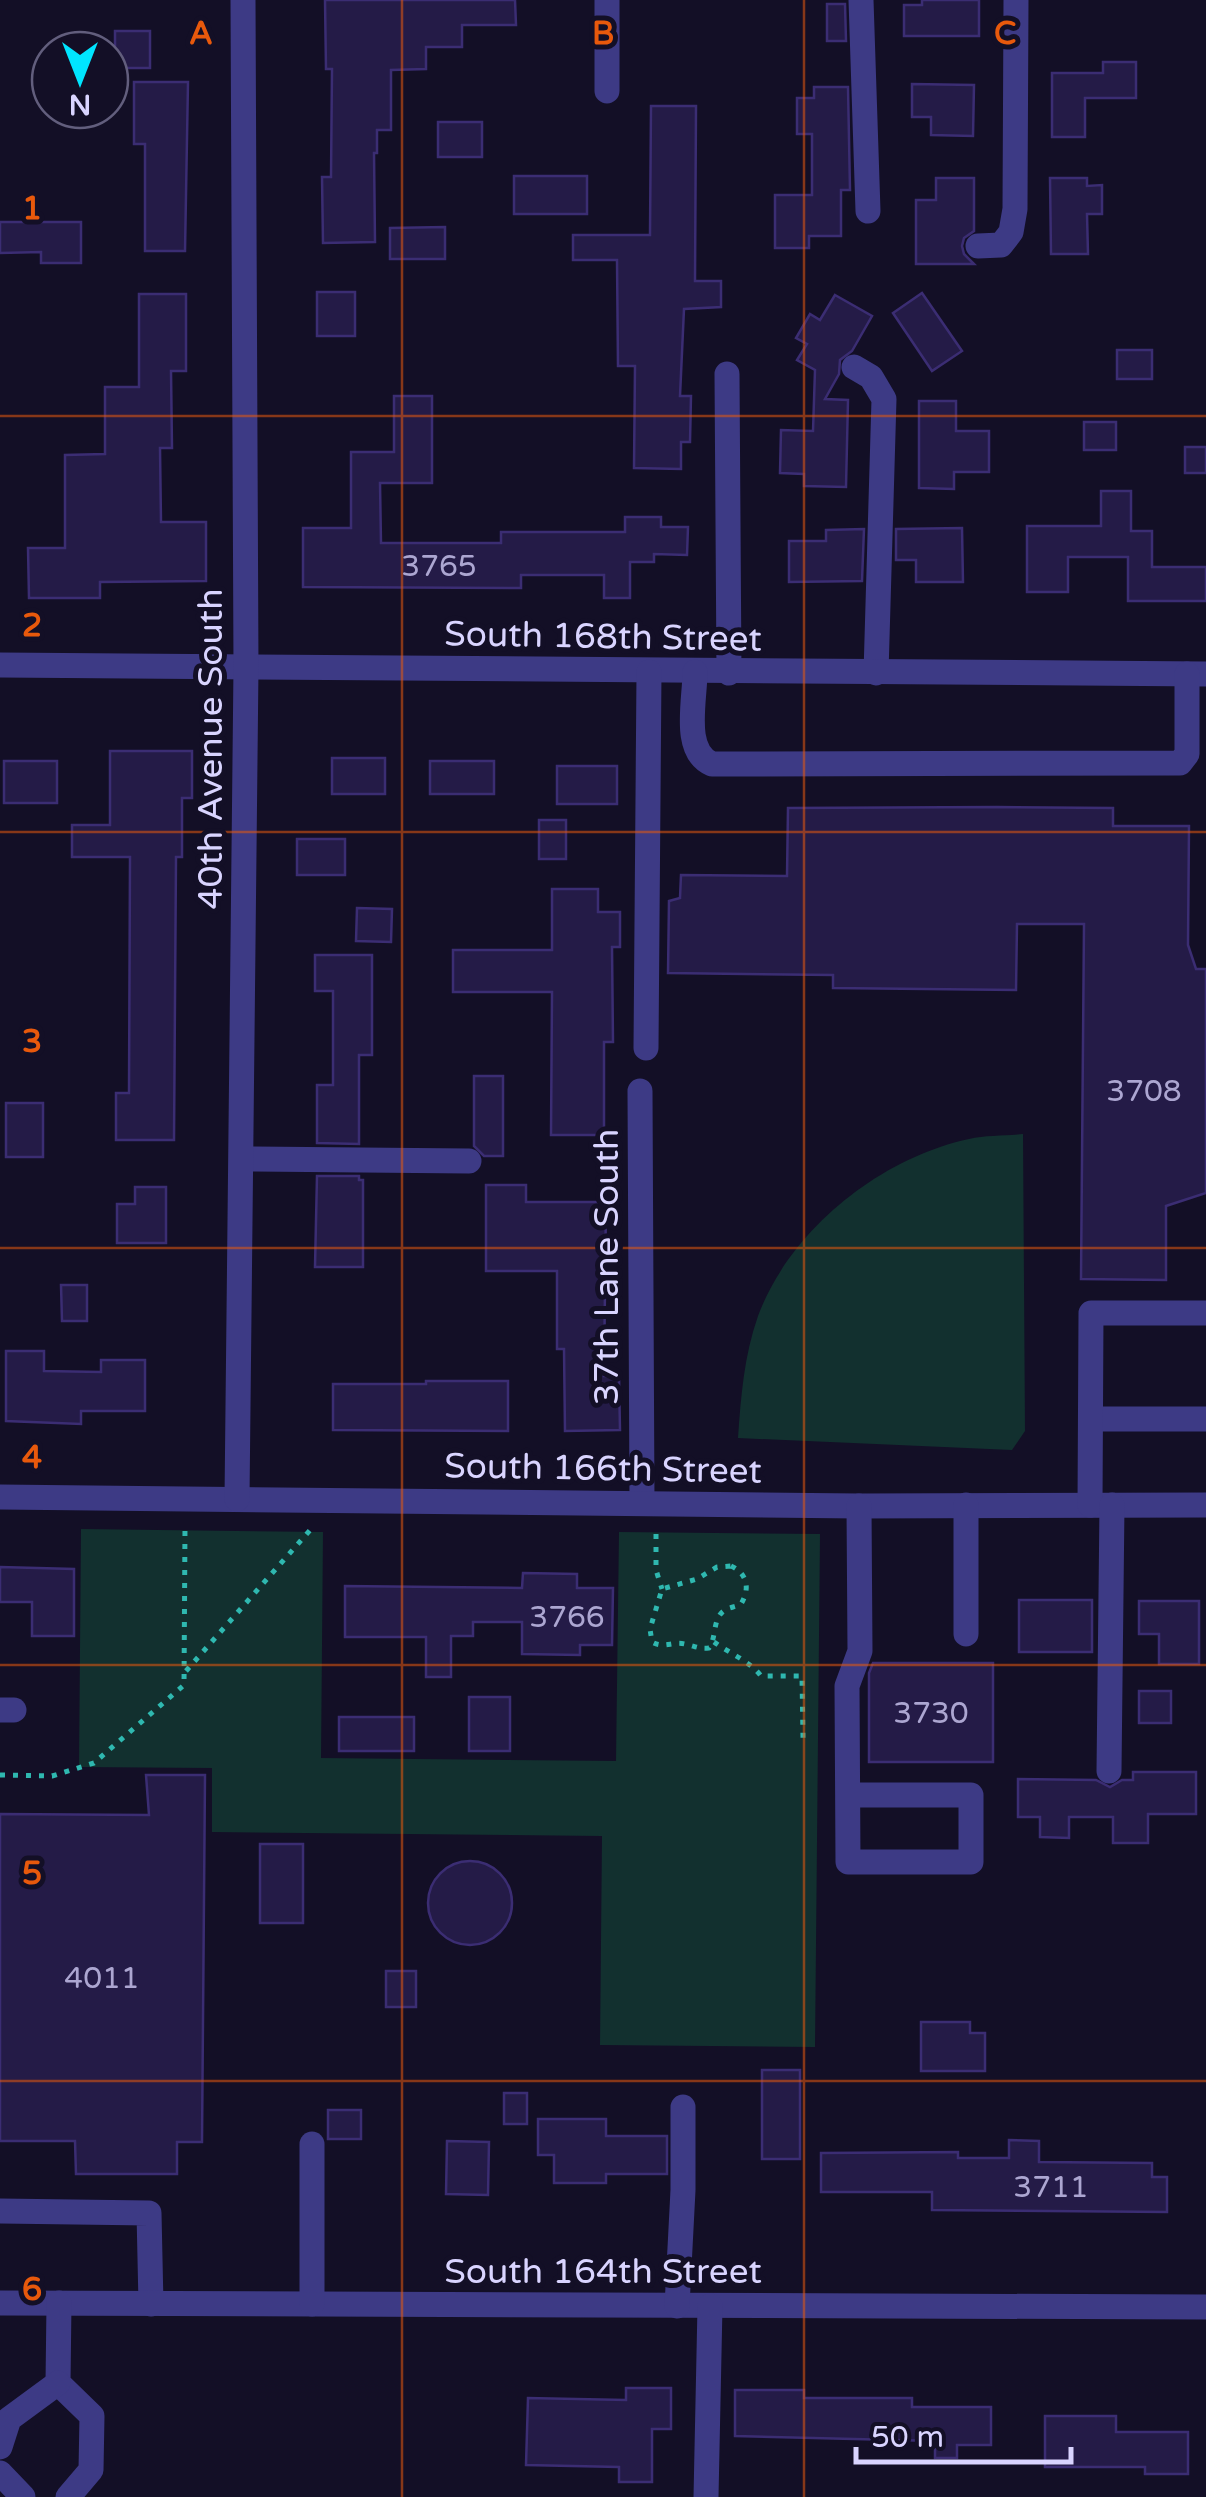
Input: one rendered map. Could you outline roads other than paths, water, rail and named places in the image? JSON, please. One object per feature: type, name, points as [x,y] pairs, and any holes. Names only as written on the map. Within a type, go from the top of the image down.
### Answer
[{"type":"street","name":"40th Avenue South","points":[[237,1499],[246,667],[243,0]]},
{"type":"street","points":[[606,0],[607,91]]},
{"type":"street","points":[[861,0],[868,211]]},
{"type":"street","points":[[978,246],[1001,245],[1011,232],[1015,209],[1016,0]]},
{"type":"street","points":[[854,367],[871,377],[884,399],[876,673]]},
{"type":"street","points":[[727,374],[730,673]]},
{"type":"street","name":"South 168th Street","points":[[0,665],[1197,674]]},
{"type":"street","points":[[646,1048],[648,672]]},
{"type":"street","points":[[696,672],[694,746],[699,759],[712,764],[1180,763],[1188,754],[1197,674]]},
{"type":"street","name":"37th Lane South","points":[[640,1091],[642,1502]]},
{"type":"street","points":[[242,1160],[469,1161]]},
{"type":"street","points":[[1109,1771],[1101,1505],[1091,1418],[1091,1313],[1206,1313]]},
{"type":"street","points":[[1091,1418],[1206,1419]]},
{"type":"street","name":"South 166th Street","points":[[0,1497],[858,1506],[1206,1505]]},
{"type":"street","points":[[848,1795],[971,1795],[970,1862],[848,1862],[847,1686],[860,1651],[858,1506]]},
{"type":"street","points":[[966,1506],[966,1634]]},
{"type":"street","points":[[677,2306],[684,2107]]},
{"type":"street","points":[[312,2144],[312,2304]]},
{"type":"street","points":[[0,2211],[149,2213],[151,2304]]},
{"type":"street","name":"South 164th Street","points":[[0,2303],[1206,2307]]},
{"type":"street","points":[[60,2303],[58,2382],[92,2416],[91,2470],[68,2497]]},
{"type":"street","points":[[706,2497],[710,2306]]},
{"type":"street","points":[[0,2447],[9,2419],[58,2382]]},
{"type":"street","points":[[0,2473],[23,2497]]}]
